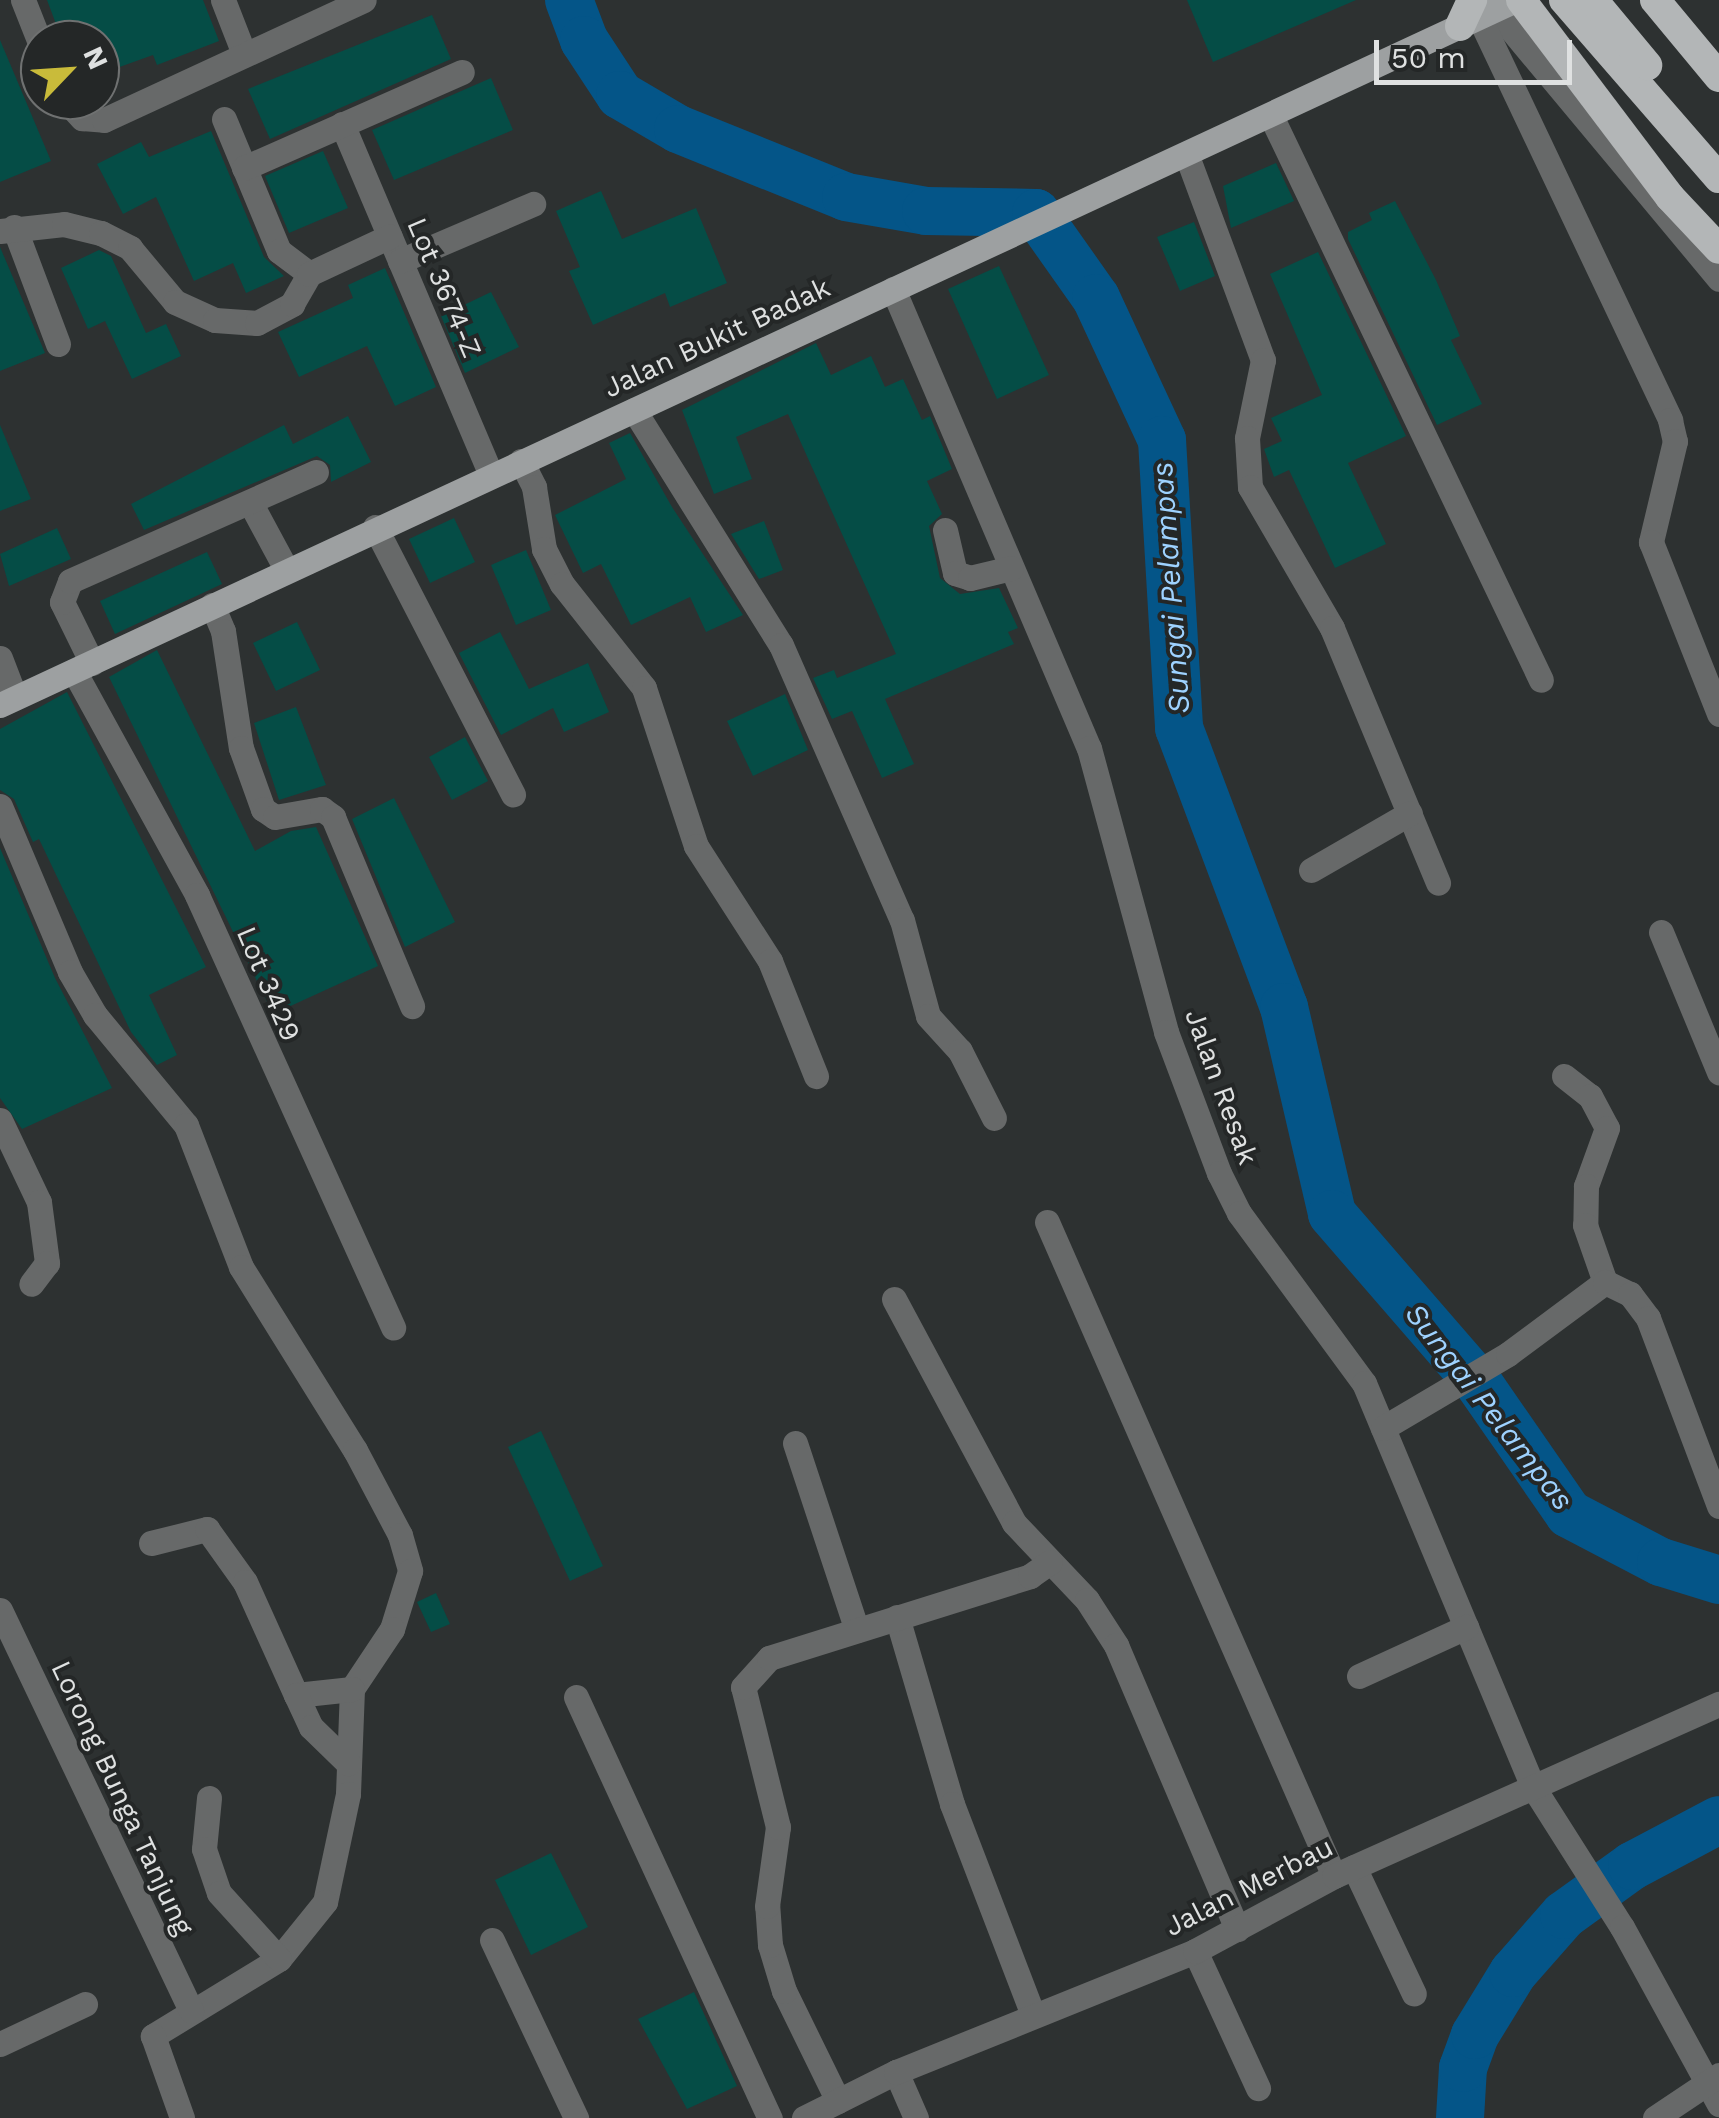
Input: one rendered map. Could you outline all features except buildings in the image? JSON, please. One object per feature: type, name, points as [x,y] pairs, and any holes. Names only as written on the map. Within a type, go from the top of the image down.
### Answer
[{"type":"highway","points":[[1564,0],[1719,178]]},
{"type":"highway","points":[[1593,0],[1719,152]]},
{"type":"highway","points":[[1655,0],[1719,77]]},
{"type":"highway","points":[[1681,0],[1719,48]]},
{"type":"highway","points":[[1490,9],[1719,249]]},
{"type":"main road","name":"Jalan Bukit Badak","points":[[8,701],[892,289],[1086,205],[1490,9]]},
{"type":"street","points":[[223,0],[244,54]]},
{"type":"street","points":[[120,112],[364,0]]},
{"type":"street","points":[[1490,9],[1719,279]]},
{"type":"street","points":[[1490,9],[1670,420],[1673,452],[1651,542],[1719,714]]},
{"type":"street","points":[[244,168],[462,72]]},
{"type":"street","points":[[1272,116],[1541,680]]},
{"type":"street","points":[[224,119],[279,251],[309,274]]},
{"type":"street","name":"Lot 3674-Z","points":[[342,124],[491,475]]},
{"type":"street","points":[[1188,156],[1263,360],[1247,438],[1250,487],[1332,628],[1438,883]]},
{"type":"street","points":[[400,261],[533,204]]},
{"type":"street","points":[[58,344],[7,229],[64,224],[101,234],[130,248],[175,302],[216,320],[257,322],[292,304],[309,274],[390,236]]},
{"type":"street","name":"Jalan Resak","points":[[892,289],[1089,748],[1166,1032],[1219,1173],[1239,1212],[1334,1334],[1382,1428],[1533,1787],[1622,1927],[1715,2087]]},
{"type":"street","points":[[634,410],[781,645],[902,920],[928,1016],[960,1051],[994,1118]]},
{"type":"street","points":[[521,461],[534,486],[544,550],[562,584],[644,688],[696,846],[770,961],[816,1076]]},
{"type":"street","name":"Lot 3429","points":[[316,472],[70,581],[62,602],[83,667],[197,895],[394,1328]]},
{"type":"street","points":[[251,504],[286,569]]},
{"type":"street","points":[[375,527],[513,794]]},
{"type":"street","points":[[945,530],[954,574],[970,578],[1011,568]]},
{"type":"street","points":[[212,605],[222,631],[241,748],[264,809],[274,816],[322,809],[333,817],[412,1006]]},
{"type":"street","points":[[0,658],[8,701]]},
{"type":"street","points":[[0,806],[70,972],[95,1015],[186,1125],[241,1267],[400,1535],[410,1571],[406,1593],[352,1689],[339,1857],[325,1902],[279,1958],[152,2039],[182,2118]]},
{"type":"street","points":[[1311,870],[1410,813]]},
{"type":"street","points":[[1661,932],[1719,1072]]},
{"type":"street","points":[[1564,1076],[1590,1096],[1607,1128],[1586,1186],[1585,1224],[1606,1282],[1630,1294],[1648,1318],[1719,1506]]},
{"type":"street","points":[[0,1120],[39,1202],[48,1264],[31,1284]]},
{"type":"street","points":[[1046,1222],[1344,1871],[1414,1994]]},
{"type":"street","points":[[1382,1428],[1508,1354],[1606,1282]]},
{"type":"street","points":[[894,1300],[993,1490],[1027,1542],[1050,1562],[1116,1645],[1237,1929]]},
{"type":"street","points":[[795,1443],[857,1630]]},
{"type":"street","points":[[150,1543],[207,1530],[225,1547],[311,1726],[348,1763]]},
{"type":"street","points":[[838,2101],[784,1991],[770,1945],[767,1906],[778,1828],[742,1701],[750,1674],[769,1658],[1030,1576],[1050,1562]]},
{"type":"street","name":"Lorong Bunga Tanjung","points":[[0,1610],[191,2011]]},
{"type":"street","points":[[897,1617],[952,1804],[1033,2016]]},
{"type":"street","points":[[1358,1676],[1466,1626]]},
{"type":"street","points":[[296,1694],[352,1689]]},
{"type":"street","points":[[576,1697],[770,2118]]},
{"type":"street","name":"Jalan Merbau","points":[[806,2118],[896,2072],[1195,1951],[1344,1871],[1719,1704]]},
{"type":"street","points":[[209,1798],[204,1848],[219,1893],[279,1958]]},
{"type":"street","points":[[492,1940],[576,2118]]},
{"type":"street","points":[[1195,1951],[1258,2088]]},
{"type":"street","points":[[0,2044],[85,2004]]},
{"type":"street","points":[[896,2072],[916,2118]]},
{"type":"street","points":[[1655,2118],[1715,2087]]},
{"type":"waterway","name":"Sungai Pelampas","points":[[569,0],[584,40],[620,95],[678,129],[846,197],[926,211],[1036,213],[1096,298],[1162,440],[1179,728],[1284,1007],[1332,1214],[1479,1384],[1569,1514],[1661,1562],[1719,1580]]},
{"type":"waterway","name":"Sungai Pelampas","points":[[1460,2118],[1463,2068],[1475,2035],[1513,1973],[1564,1915],[1632,1866],[1719,1820]]}]
